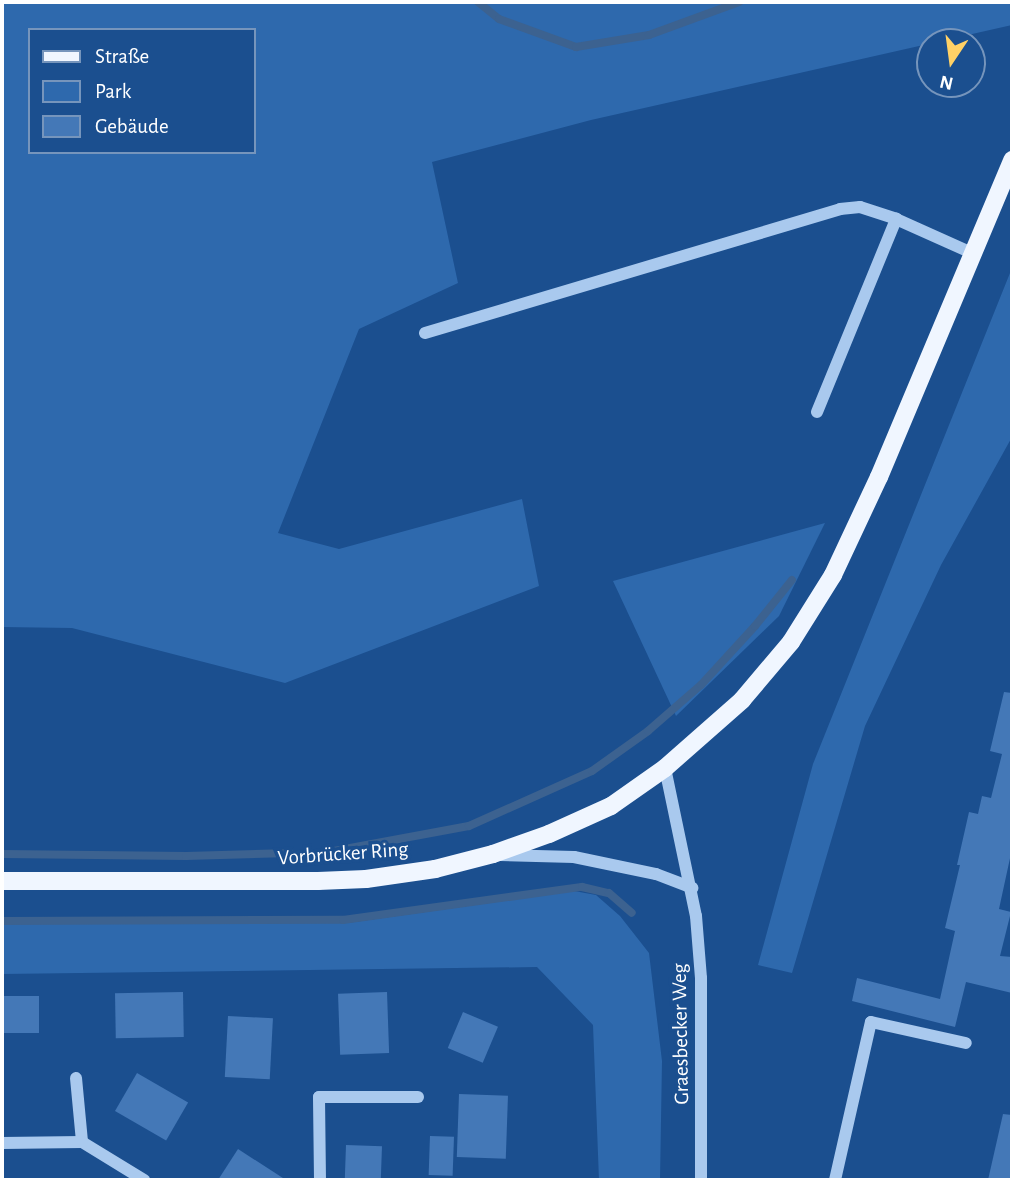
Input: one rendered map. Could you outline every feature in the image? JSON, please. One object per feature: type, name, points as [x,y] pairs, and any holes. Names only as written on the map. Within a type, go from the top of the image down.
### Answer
[{"type":"main road","name":"Vorbrücker Ring","points":[[2,881],[366,879],[435,869],[493,854],[611,806],[665,768],[742,700],[792,642],[833,575],[879,477],[1012,160]]},
{"type":"street","points":[[425,333],[839,209],[860,207],[896,219],[972,253]]},
{"type":"street","points":[[817,412],[896,219]]},
{"type":"street","name":"Graesbecker Weg","points":[[665,768],[692,888],[701,978],[701,1180]]},
{"type":"street","points":[[493,854],[573,857],[656,874],[692,888]]},
{"type":"street","points":[[835,1180],[871,1022],[966,1043]]},
{"type":"street","points":[[76,1078],[82,1142]]},
{"type":"street","points":[[320,1180],[319,1097],[418,1097]]},
{"type":"street","points":[[2,1143],[82,1142],[144,1180]]},
{"type":"green space","points":[[2,2],[1012,2],[1012,25],[986,31],[986,28],[916,28],[916,47],[591,120],[432,162],[458,283],[359,329],[278,533],[339,549],[522,499],[539,586],[285,683],[72,628],[2,627]]},
{"type":"green space","points":[[1012,268],[1012,437],[941,565],[865,726],[792,973],[758,965],[813,764]]},
{"type":"green space","points":[[825,523],[779,616],[676,716],[613,581]]},
{"type":"green space","points":[[574,891],[596,895],[620,916],[649,953],[662,1061],[660,1180],[599,1180],[593,1025],[537,967],[2,974],[2,922],[347,923]]},
{"type":"building","points":[[1004,692],[1012,693],[1012,849],[999,909],[1011,912],[1000,956],[1012,957],[1012,993],[966,982],[955,1027],[852,1001],[857,978],[940,999],[955,931],[945,928],[960,865],[957,865],[969,812],[978,814],[982,796],[991,798],[1002,754],[990,751]]},
{"type":"building","points":[[183,992],[184,1037],[116,1038],[115,993]]},
{"type":"building","points":[[387,992],[389,1053],[340,1055],[338,994]]},
{"type":"building","points":[[2,996],[39,996],[39,1033],[2,1033]]},
{"type":"building","points":[[463,1012],[498,1027],[483,1063],[448,1048]]},
{"type":"building","points":[[228,1016],[273,1018],[270,1079],[225,1077]]},
{"type":"building","points":[[137,1073],[188,1102],[166,1141],[115,1111]]},
{"type":"building","points":[[459,1094],[508,1096],[506,1159],[457,1157]]},
{"type":"building","points":[[1003,1114],[1012,1115],[1012,1180],[988,1180]]},
{"type":"building","points":[[430,1136],[454,1137],[453,1176],[429,1175]]},
{"type":"building","points":[[346,1145],[382,1146],[381,1180],[345,1180]]},
{"type":"building","points":[[238,1149],[286,1180],[218,1180]]},
{"type":"waterway","points":[[478,2],[499,19],[576,47],[649,35],[739,2]]},
{"type":"waterway","points":[[334,851],[469,826],[592,771],[648,731],[701,685],[755,626],[792,580]]},
{"type":"waterway","points":[[2,854],[186,856],[290,853]]},
{"type":"waterway","points":[[2,921],[343,920],[582,887],[609,893],[632,913]]}]
